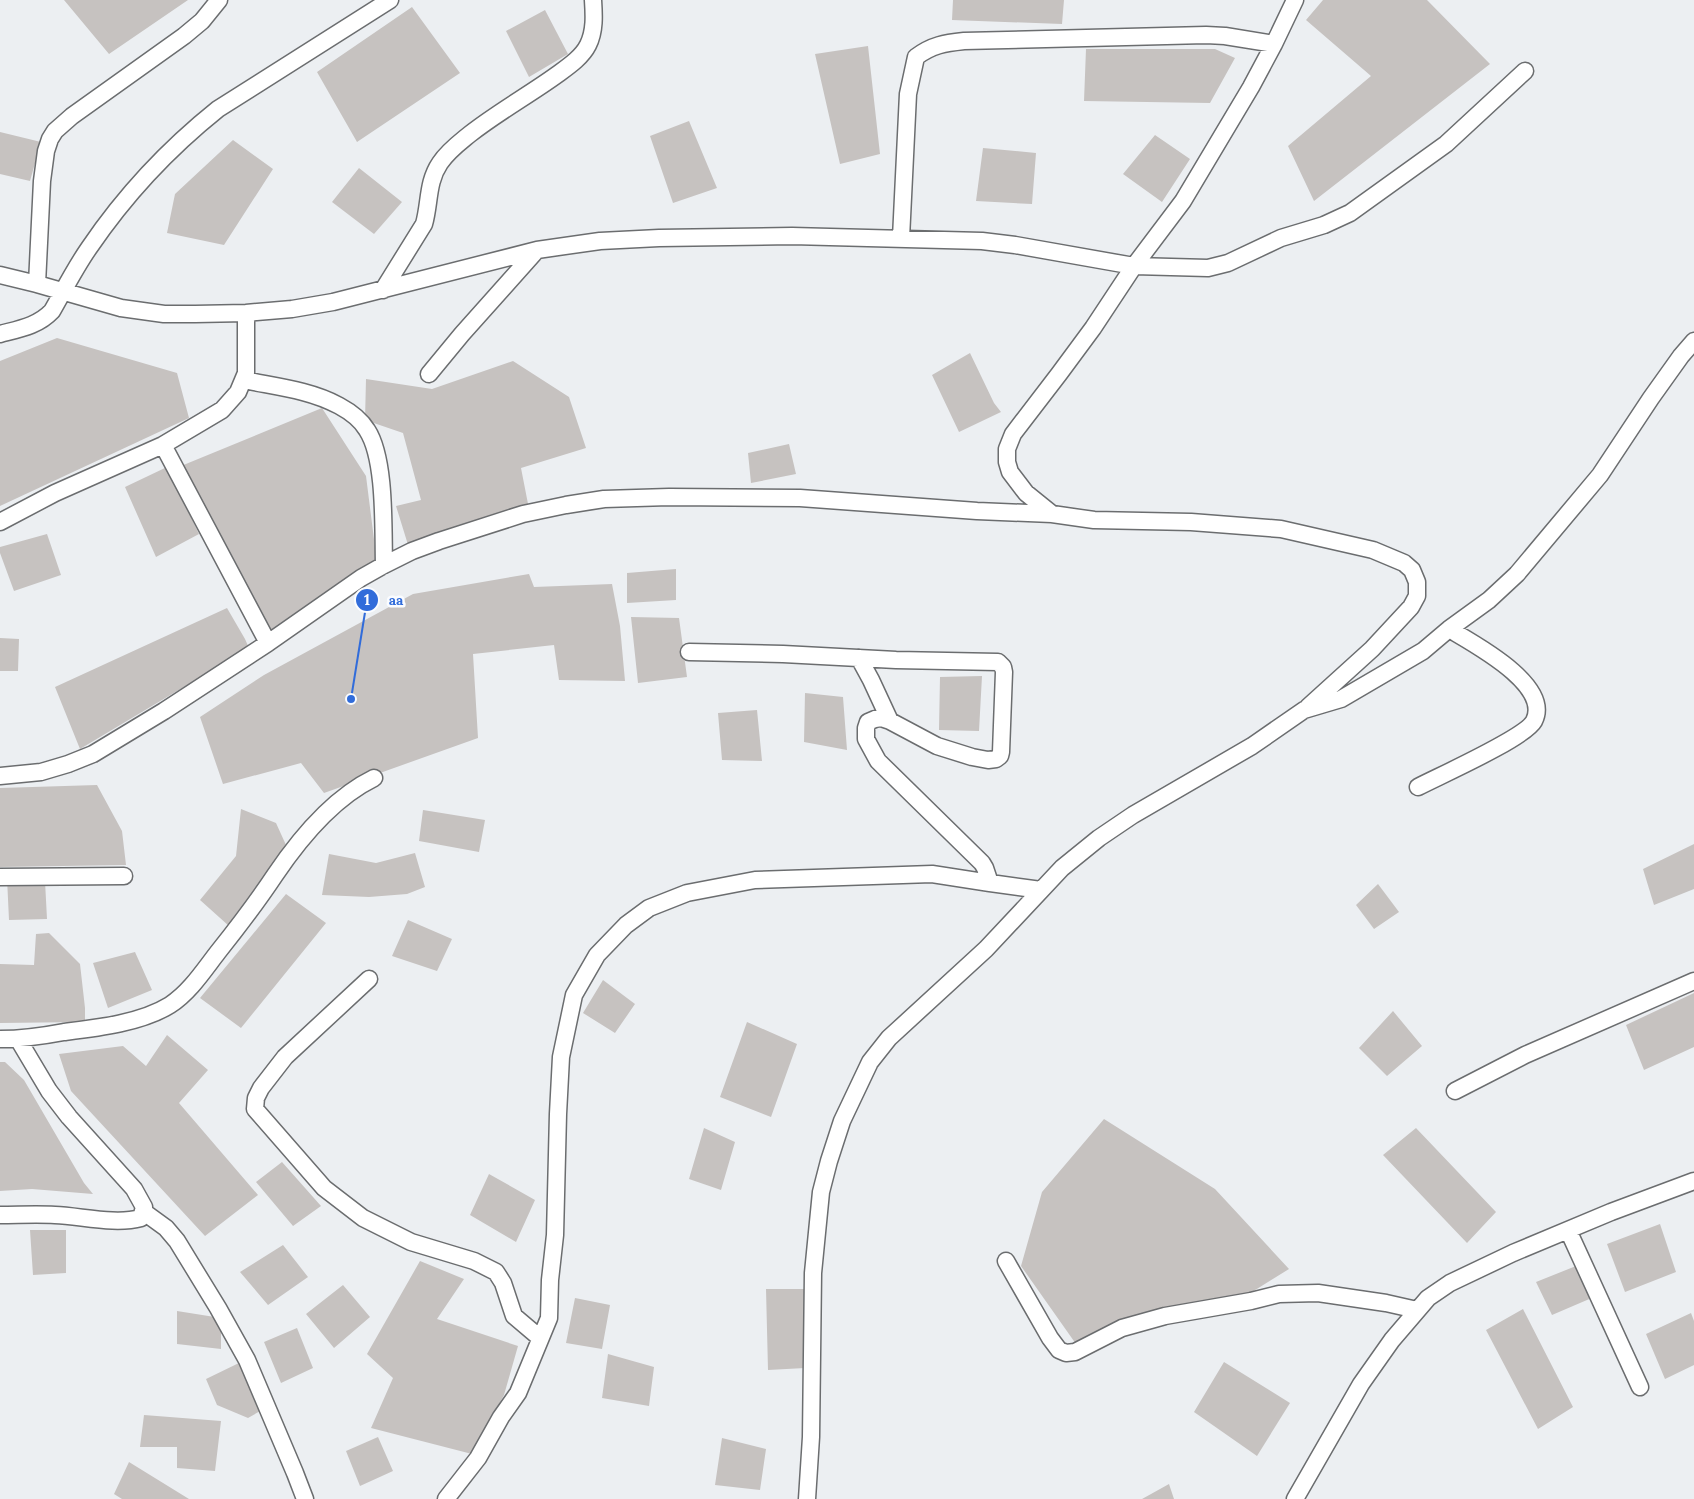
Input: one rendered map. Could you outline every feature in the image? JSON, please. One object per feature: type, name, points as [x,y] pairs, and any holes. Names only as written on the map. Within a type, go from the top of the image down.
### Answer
[{"type":"street","points":[[37,284],[43,166],[50,139],[61,125],[72,116],[184,36],[202,21],[219,0]]},
{"type":"street","points":[[0,334],[32,325],[45,318],[52,311],[88,249],[131,192],[192,129],[218,109],[390,0]]},
{"type":"street","points":[[383,290],[424,224],[430,183],[440,162],[458,143],[480,126],[542,86],[584,51],[592,33],[593,0]]},
{"type":"street","points":[[1052,514],[1026,493],[1016,481],[1007,462],[1007,449],[1013,434],[1088,336],[1134,266],[1183,201],[1228,128],[1274,44],[1295,0]]},
{"type":"street","points":[[900,238],[908,94],[916,57],[927,48],[964,41],[1177,35],[1225,36],[1274,44]]},
{"type":"street","points":[[0,275],[121,308],[164,314],[246,313],[292,309],[333,302],[383,290],[537,250],[600,241],[659,238],[792,236],[982,241],[1016,245],[1134,266],[1193,268],[1217,266],[1228,263],[1281,238],[1335,221],[1357,209],[1446,144],[1525,71]]},
{"type":"street","points":[[429,374],[537,250]]},
{"type":"street","points":[[0,522],[55,493],[162,445],[222,410],[238,392],[244,380],[247,364],[246,313]]},
{"type":"street","points":[[1304,710],[1341,699],[1423,651],[1476,611],[1517,574],[1600,475],[1651,398],[1694,341]]},
{"type":"street","points":[[244,380],[304,392],[324,399],[341,407],[366,428],[373,440],[378,456],[384,565]]},
{"type":"street","points":[[162,445],[268,643]]},
{"type":"street","points":[[0,776],[41,772],[93,754],[164,711],[268,643],[361,578],[412,551],[523,514],[566,505],[613,499],[650,497],[800,498],[977,511],[1052,514],[1094,520],[1191,522],[1281,529],[1373,550],[1404,563],[1412,570],[1417,582],[1417,596],[1411,607],[1372,649],[1304,710],[1252,746],[1141,810],[1106,833],[1062,868],[986,949],[889,1038],[870,1062],[842,1121],[821,1192],[813,1273],[812,1437],[807,1499]]},
{"type":"street","points":[[1418,787],[1518,736],[1534,721],[1536,712],[1535,700],[1528,687],[1513,672],[1487,652],[1450,629]]},
{"type":"street","points":[[689,652],[782,654],[925,661],[990,660],[998,662],[1003,667],[1004,681],[1001,752],[996,760],[972,757],[937,746],[881,718],[868,722],[866,728],[866,739],[878,761],[978,859],[985,868],[990,883]]},
{"type":"street","points":[[859,658],[890,721]]},
{"type":"street","points":[[0,1039],[18,1039],[92,1028],[157,1012],[179,998],[201,975],[300,841],[335,806],[362,784],[374,778]]},
{"type":"street","points":[[446,1499],[478,1458],[501,1417],[518,1393],[549,1318],[550,1280],[555,1235],[559,1076],[574,995],[596,955],[626,925],[649,908],[688,893],[755,880],[932,874],[1042,890]]},
{"type":"street","points":[[0,877],[124,876]]},
{"type":"street","points":[[369,979],[285,1057],[261,1088],[256,1098],[255,1109],[324,1188],[363,1218],[411,1242],[474,1261],[496,1272],[503,1283],[514,1316],[540,1338]]},
{"type":"street","points":[[1455,1092],[1534,1051],[1694,981]]},
{"type":"street","points":[[0,1215],[56,1215],[88,1219],[128,1220],[141,1218],[144,1212],[144,1203],[134,1189],[69,1117],[49,1091],[18,1039]]},
{"type":"street","points":[[1295,1499],[1361,1384],[1392,1340],[1428,1298],[1450,1282],[1513,1252],[1694,1181]]},
{"type":"street","points":[[144,1212],[166,1228],[177,1241],[218,1308],[247,1360],[305,1499]]},
{"type":"street","points":[[1568,1230],[1640,1387]]},
{"type":"street","points":[[1006,1261],[1050,1338],[1059,1350],[1066,1353],[1075,1352],[1122,1328],[1165,1316],[1251,1301],[1279,1294],[1318,1294],[1386,1303],[1416,1310]]},
{"type":"building","points":[[64,0],[188,0],[109,54]]},
{"type":"building","points":[[953,0],[1064,0],[1062,24],[952,20]]},
{"type":"building","points":[[1323,0],[1427,0],[1490,64],[1314,201],[1288,146],[1371,76],[1306,20]]},
{"type":"building","points":[[412,7],[460,73],[357,142],[317,72]]},
{"type":"building","points":[[545,10],[568,54],[529,77],[506,31]]},
{"type":"building","points":[[868,46],[880,154],[840,164],[815,54]]},
{"type":"building","points":[[1086,49],[1215,49],[1235,58],[1210,103],[1084,101]]},
{"type":"building","points":[[689,121],[717,188],[673,203],[650,136]]},
{"type":"building","points":[[0,132],[41,142],[30,181],[0,174]]},
{"type":"building","points":[[1155,135],[1190,159],[1162,202],[1123,174]]},
{"type":"building","points":[[233,140],[273,169],[224,245],[167,233],[175,194]]},
{"type":"building","points":[[983,148],[1036,153],[1032,204],[976,201]]},
{"type":"building","points":[[359,168],[402,202],[374,234],[332,202]]},
{"type":"building","points":[[57,338],[177,373],[189,418],[0,506],[0,361]]},
{"type":"building","points":[[970,353],[994,403],[1001,412],[959,432],[932,375]]},
{"type":"building","points":[[513,361],[569,397],[586,448],[521,468],[529,509],[409,548],[396,506],[421,500],[403,433],[365,420],[366,379],[432,389]]},
{"type":"building","points":[[322,408],[366,476],[376,565],[270,637],[181,466]]},
{"type":"building","points":[[789,444],[796,474],[751,483],[748,453]]},
{"type":"building","points":[[167,467],[199,534],[156,557],[125,487]]},
{"type":"building","points":[[47,534],[61,575],[14,591],[0,553],[0,547]]},
{"type":"building","points":[[676,569],[676,600],[627,603],[627,573]]},
{"type":"building","points":[[529,574],[534,587],[612,584],[620,626],[625,681],[559,680],[554,645],[473,654],[478,738],[324,793],[301,763],[223,784],[200,717],[264,675],[413,594]]},
{"type":"building","points":[[227,608],[249,648],[80,749],[55,687]]},
{"type":"building","points":[[631,617],[679,618],[687,677],[638,683]]},
{"type":"building","points":[[0,638],[19,639],[18,671],[0,671]]},
{"type":"building","points":[[982,676],[979,731],[939,730],[940,677]]},
{"type":"building","points":[[805,693],[843,697],[847,750],[804,742]]},
{"type":"building","points":[[757,710],[762,761],[722,760],[718,713]]},
{"type":"building","points":[[97,785],[122,831],[126,865],[0,867],[0,788]]},
{"type":"building","points":[[241,809],[276,823],[286,845],[249,901],[229,926],[200,900],[236,856]]},
{"type":"building","points":[[423,810],[485,820],[479,852],[419,841]]},
{"type":"building","points":[[1694,844],[1694,889],[1654,905],[1643,869]]},
{"type":"building","points":[[415,853],[425,887],[407,894],[369,897],[322,895],[329,854],[376,863]]},
{"type":"building","points":[[7,878],[45,881],[47,919],[9,920]]},
{"type":"building","points":[[1378,884],[1399,912],[1374,929],[1356,905]]},
{"type":"building","points":[[286,894],[326,923],[241,1028],[200,998]]},
{"type":"building","points":[[408,920],[452,939],[437,971],[392,956]]},
{"type":"building","points":[[49,933],[80,964],[85,1022],[0,1023],[0,964],[34,965],[36,934]]},
{"type":"building","points":[[135,952],[152,990],[108,1008],[93,963]]},
{"type":"building","points":[[603,980],[635,1004],[615,1033],[583,1013]]},
{"type":"building","points":[[1694,993],[1694,1047],[1644,1070],[1626,1025]]},
{"type":"building","points":[[1393,1011],[1422,1046],[1387,1076],[1359,1048]]},
{"type":"building","points":[[747,1022],[797,1044],[771,1117],[720,1097]]},
{"type":"building","points":[[167,1035],[208,1070],[179,1103],[258,1195],[205,1236],[71,1091],[59,1054],[123,1046],[146,1066]]},
{"type":"building","points":[[0,1062],[5,1062],[24,1080],[84,1183],[93,1194],[32,1189],[0,1191]]},
{"type":"building","points":[[1104,1119],[1215,1189],[1289,1269],[1252,1292],[1177,1306],[1076,1344],[1021,1266],[1042,1192]]},
{"type":"building","points":[[704,1128],[735,1142],[721,1190],[689,1179]]},
{"type":"building","points":[[1416,1128],[1496,1212],[1467,1243],[1383,1155]]},
{"type":"building","points":[[282,1162],[321,1206],[293,1226],[256,1182]]},
{"type":"building","points":[[489,1174],[535,1200],[516,1242],[470,1215]]},
{"type":"building","points":[[1660,1224],[1676,1272],[1625,1292],[1607,1244]]},
{"type":"building","points":[[30,1230],[66,1230],[66,1273],[33,1275]]},
{"type":"building","points":[[283,1245],[308,1277],[268,1305],[240,1272]]},
{"type":"building","points":[[420,1261],[464,1279],[437,1319],[518,1346],[504,1395],[472,1454],[371,1428],[393,1378],[367,1354]]},
{"type":"building","points":[[1581,1264],[1594,1297],[1552,1315],[1536,1282]]},
{"type":"building","points":[[343,1285],[370,1317],[334,1348],[306,1314]]},
{"type":"building","points":[[766,1289],[804,1289],[805,1368],[768,1370]]},
{"type":"building","points":[[575,1298],[610,1305],[602,1349],[566,1343]]},
{"type":"building","points":[[1523,1309],[1573,1407],[1538,1429],[1486,1330]]},
{"type":"building","points":[[177,1311],[221,1318],[221,1349],[177,1344]]},
{"type":"building","points":[[1691,1313],[1694,1321],[1694,1365],[1665,1379],[1646,1334]]},
{"type":"building","points":[[297,1328],[313,1368],[281,1383],[264,1342]]},
{"type":"building","points":[[608,1354],[654,1367],[649,1406],[602,1398]]},
{"type":"building","points":[[241,1362],[262,1410],[248,1418],[217,1405],[206,1379]]},
{"type":"building","points":[[1224,1362],[1290,1403],[1257,1456],[1194,1412]]},
{"type":"building","points":[[144,1415],[221,1421],[215,1471],[177,1468],[177,1447],[140,1447]]},
{"type":"building","points":[[378,1437],[393,1471],[360,1486],[346,1451]]},
{"type":"building","points":[[722,1438],[766,1449],[760,1490],[715,1485]]},
{"type":"building","points":[[129,1462],[189,1499],[122,1499],[114,1494]]},
{"type":"building","points":[[1169,1484],[1174,1499],[1142,1499]]},
{"type":"place","name":"aa","points":[[351,699]]}]
